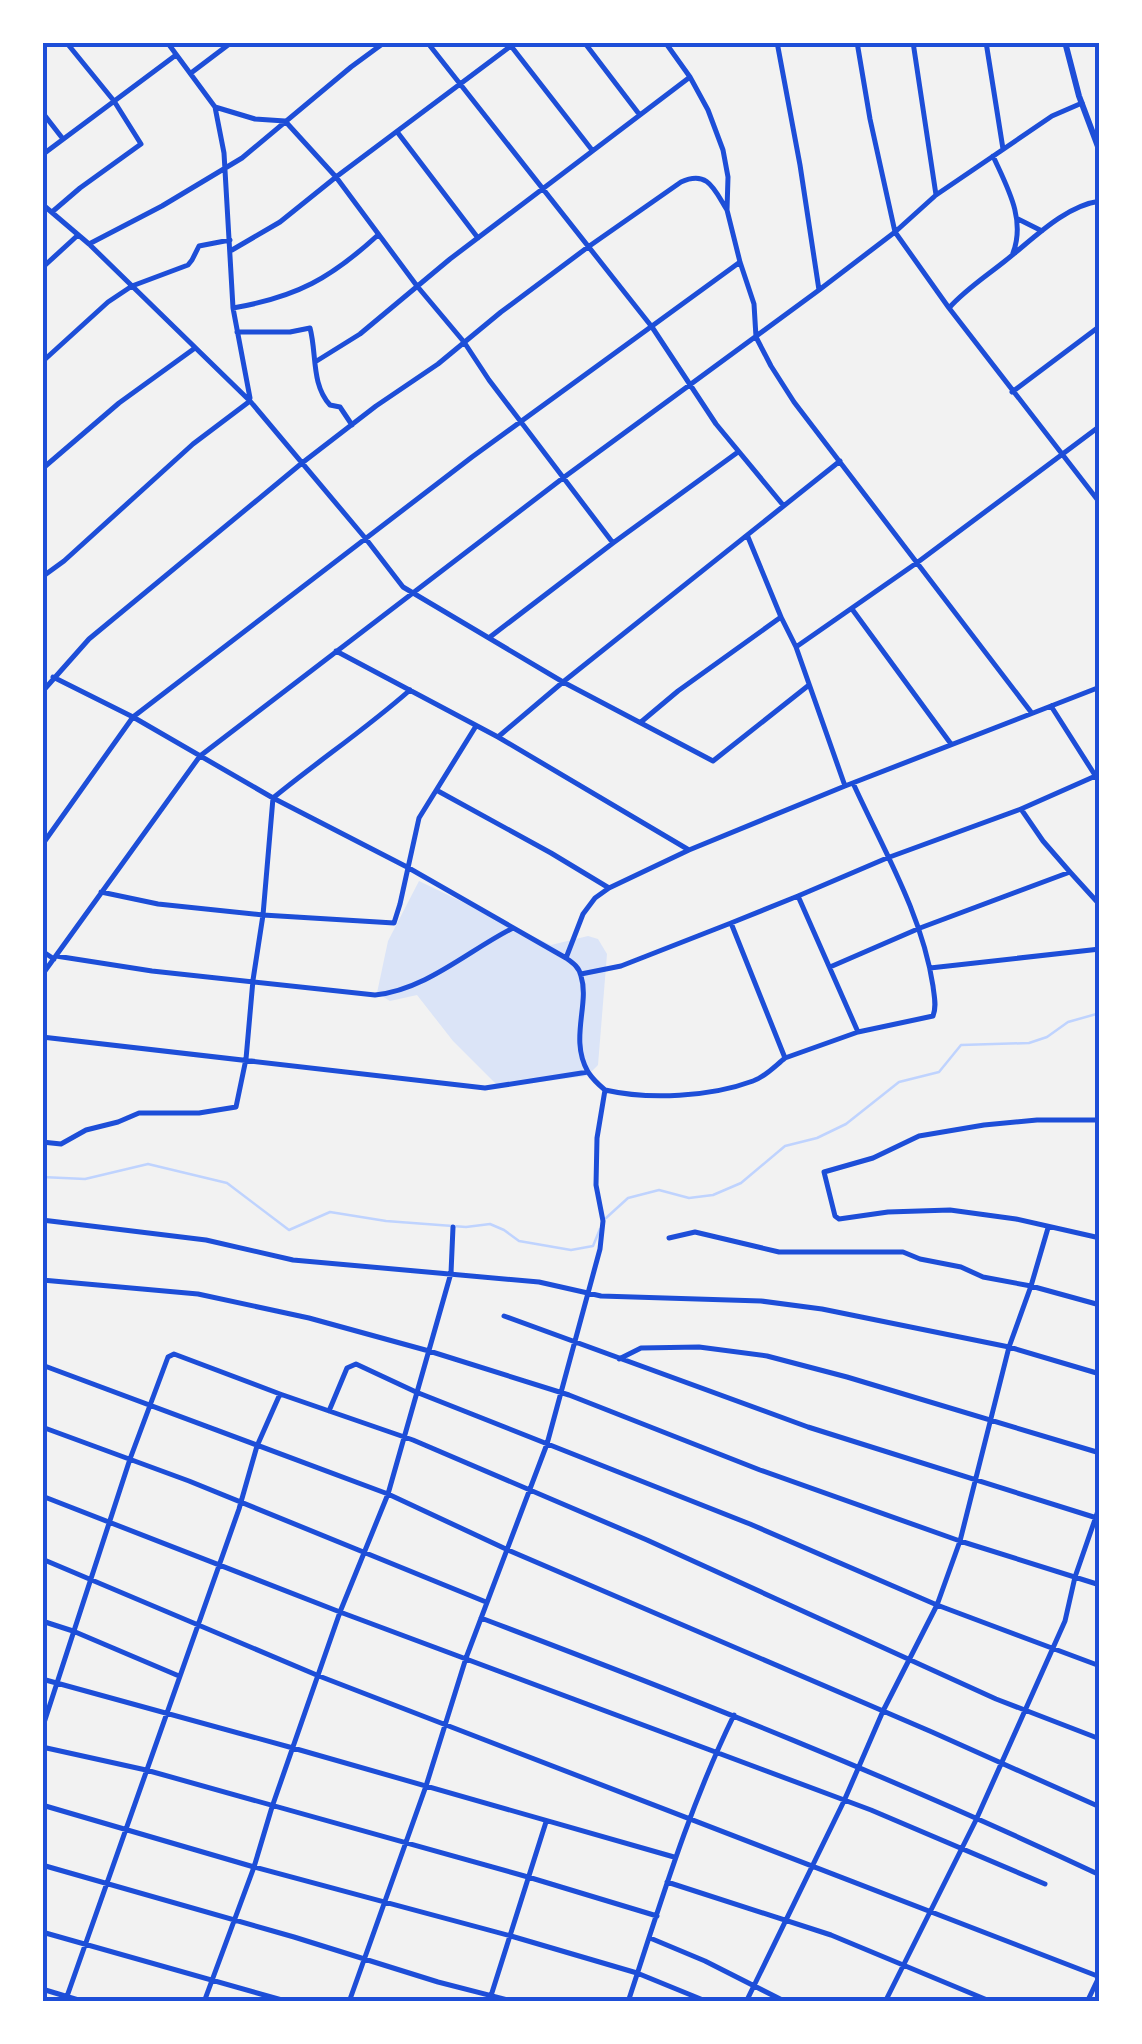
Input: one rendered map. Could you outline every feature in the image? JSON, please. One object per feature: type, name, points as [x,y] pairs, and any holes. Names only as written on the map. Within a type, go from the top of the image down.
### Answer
[{"type":"street","points":[[52,212],[141,144],[114,102],[66,42]]},
{"type":"street","points":[[166,42],[215,107],[224,153],[233,308],[250,401]]},
{"type":"street","points":[[191,73],[232,42]]},
{"type":"street","points":[[88,244],[224,170],[385,42]]},
{"type":"street","points":[[428,42],[652,327],[738,452],[784,505]]},
{"type":"street","points":[[584,42],[640,114]]},
{"type":"street","points":[[665,42],[708,110],[722,150],[728,177],[727,210],[754,304],[756,337],[770,366],[1032,712]]},
{"type":"street","points":[[777,42],[819,290]]},
{"type":"street","points":[[856,42],[895,232],[948,308],[1100,503]]},
{"type":"street","points":[[913,42],[936,195]]},
{"type":"street","points":[[986,42],[1003,149]]},
{"type":"street","points":[[1065,42],[1100,152]]},
{"type":"street","points":[[231,251],[280,222],[514,44],[592,150]]},
{"type":"street","points":[[42,156],[176,56]]},
{"type":"street","points":[[315,362],[360,334],[478,238],[690,77]]},
{"type":"street","points":[[42,975],[200,756],[562,478],[819,290],[936,195],[1052,116],[1082,103]]},
{"type":"street","points":[[215,107],[255,119],[286,121],[336,177],[464,342],[613,543]]},
{"type":"street","points":[[42,112],[63,139]]},
{"type":"street","points":[[397,132],[478,238]]},
{"type":"street","points":[[993,156],[1018,219],[1019,232],[1012,256]]},
{"type":"street","points":[[42,692],[89,639],[302,463],[438,364],[588,246],[691,177],[708,182],[727,210]]},
{"type":"street","points":[[948,308],[970,287],[1074,210],[1100,201]]},
{"type":"street","points":[[42,204],[250,401],[411,593],[563,682],[714,761],[809,685]]},
{"type":"street","points":[[1018,219],[1043,232]]},
{"type":"street","points":[[42,268],[78,235]]},
{"type":"street","points":[[233,308],[308,287],[330,275],[378,235]]},
{"type":"street","points":[[42,362],[132,286],[188,264],[199,246],[230,240]]},
{"type":"street","points":[[42,845],[133,717],[520,421],[740,262]]},
{"type":"street","points":[[1012,392],[1100,326]]},
{"type":"street","points":[[237,332],[310,328],[318,384],[325,401],[340,407],[352,425]]},
{"type":"street","points":[[42,469],[119,402],[195,348]]},
{"type":"street","points":[[42,577],[193,444],[250,401]]},
{"type":"street","points":[[796,647],[1100,426]]},
{"type":"street","points":[[490,637],[738,452]]},
{"type":"street","points":[[498,737],[840,460]]},
{"type":"street","points":[[53,677],[407,867],[566,958],[581,974],[578,1030],[582,1053],[588,1072],[604,1090],[644,1096],[712,1092],[755,1081],[785,1058],[858,1032],[934,1016],[936,1008],[920,928],[849,784],[748,536]]},
{"type":"street","points":[[852,609],[951,744]]},
{"type":"street","points":[[641,722],[753,635],[781,618]]},
{"type":"street","points":[[336,650],[498,737],[689,850]]},
{"type":"street","points":[[566,958],[582,914],[608,888],[849,784],[1100,687]]},
{"type":"street","points":[[42,1142],[61,1144],[86,1130],[139,1114],[199,1113],[236,1107],[246,1059],[273,798],[410,690]]},
{"type":"street","points":[[1051,706],[1100,783]]},
{"type":"street","points":[[100,892],[158,904],[390,924],[396,921],[419,818],[476,726]]},
{"type":"street","points":[[581,974],[614,968],[887,858],[1022,809],[1096,775]]},
{"type":"street","points":[[437,790],[608,888]]},
{"type":"street","points":[[1022,809],[1043,841],[1100,905]]},
{"type":"street","points":[[830,967],[920,928],[1070,872]]},
{"type":"street","points":[[798,896],[858,1032]]},
{"type":"street","points":[[731,922],[785,1058]]},
{"type":"street","points":[[42,950],[55,957],[152,971],[383,994],[409,987],[513,928]]},
{"type":"street","points":[[930,968],[1100,950]]},
{"type":"street","points":[[42,1036],[484,1088],[588,1072]]},
{"type":"street","points":[[349,2002],[426,1786],[466,1658],[547,1444],[600,1250],[603,1221],[596,1180],[596,1138],[604,1090]]},
{"type":"street","points":[[1100,1120],[1037,1120],[919,1136],[874,1158],[824,1172],[834,1216],[839,1219],[888,1212],[950,1210],[1100,1238]]},
{"type":"street","points":[[42,1220],[206,1240],[293,1260],[539,1282],[588,1294],[760,1300],[822,1309],[1009,1347],[1100,1374]]},
{"type":"street","points":[[204,2002],[340,1612],[388,1494],[451,1273],[453,1227]]},
{"type":"street","points":[[746,2002],[937,1605],[960,1541],[1009,1347],[1048,1228]]},
{"type":"street","points":[[669,1238],[695,1232],[779,1252],[904,1252],[981,1276],[1100,1305]]},
{"type":"street","points":[[42,1280],[198,1294],[309,1318],[429,1351],[561,1393],[760,1470],[1100,1586]]},
{"type":"street","points":[[504,1316],[808,1428],[1098,1518]]},
{"type":"street","points":[[618,1359],[641,1348],[699,1348],[767,1356],[1100,1452]]},
{"type":"street","points":[[42,1729],[130,1460],[170,1354],[405,1436],[648,1540],[910,1660],[1100,1738]]},
{"type":"street","points":[[329,1411],[347,1368],[353,1364],[750,1524],[937,1605],[1100,1666]]},
{"type":"street","points":[[42,1365],[388,1494],[1100,1808]]},
{"type":"street","points":[[66,1999],[242,1502],[257,1446],[280,1394]]},
{"type":"street","points":[[42,1427],[242,1502],[487,1602]]},
{"type":"street","points":[[42,1496],[844,1801],[1046,1884]]},
{"type":"street","points":[[885,2002],[976,1820],[1068,1614],[1100,1505]]},
{"type":"street","points":[[42,1559],[318,1676],[1099,1977],[1086,2002]]},
{"type":"street","points":[[481,1618],[860,1766],[1100,1875]]},
{"type":"street","points":[[42,1621],[179,1676]]},
{"type":"street","points":[[42,1679],[674,1857]]},
{"type":"street","points":[[628,2002],[674,1857],[734,1715]]},
{"type":"street","points":[[42,1747],[146,1770],[657,1916]]},
{"type":"street","points":[[42,1805],[637,1973],[708,2002]]},
{"type":"street","points":[[490,1999],[546,1822]]},
{"type":"street","points":[[42,1865],[364,1958],[490,1999],[516,2002]]},
{"type":"street","points":[[668,1882],[831,1936],[992,2002]]},
{"type":"street","points":[[42,1932],[289,2002]]},
{"type":"street","points":[[650,1938],[755,1984],[786,2002]]},
{"type":"street","points":[[42,1989],[85,2002]]},
{"type":"shaded area","points":[[419,881],[551,945],[588,936],[598,939],[607,954],[598,1065],[587,1076],[499,1087],[453,1041],[417,995],[390,1001],[377,993],[388,941]]},
{"type":"waterway","points":[[606,1218],[628,1198],[659,1190],[689,1198],[713,1195],[741,1183],[785,1146],[817,1138],[846,1124],[899,1082],[939,1072],[961,1045],[1029,1043],[1047,1037],[1068,1022],[1100,1013]]},
{"type":"waterway","points":[[42,1177],[85,1179],[148,1164],[227,1183],[289,1230],[330,1212],[386,1221],[466,1227],[490,1224],[519,1241],[571,1250],[593,1246],[600,1229]]}]
